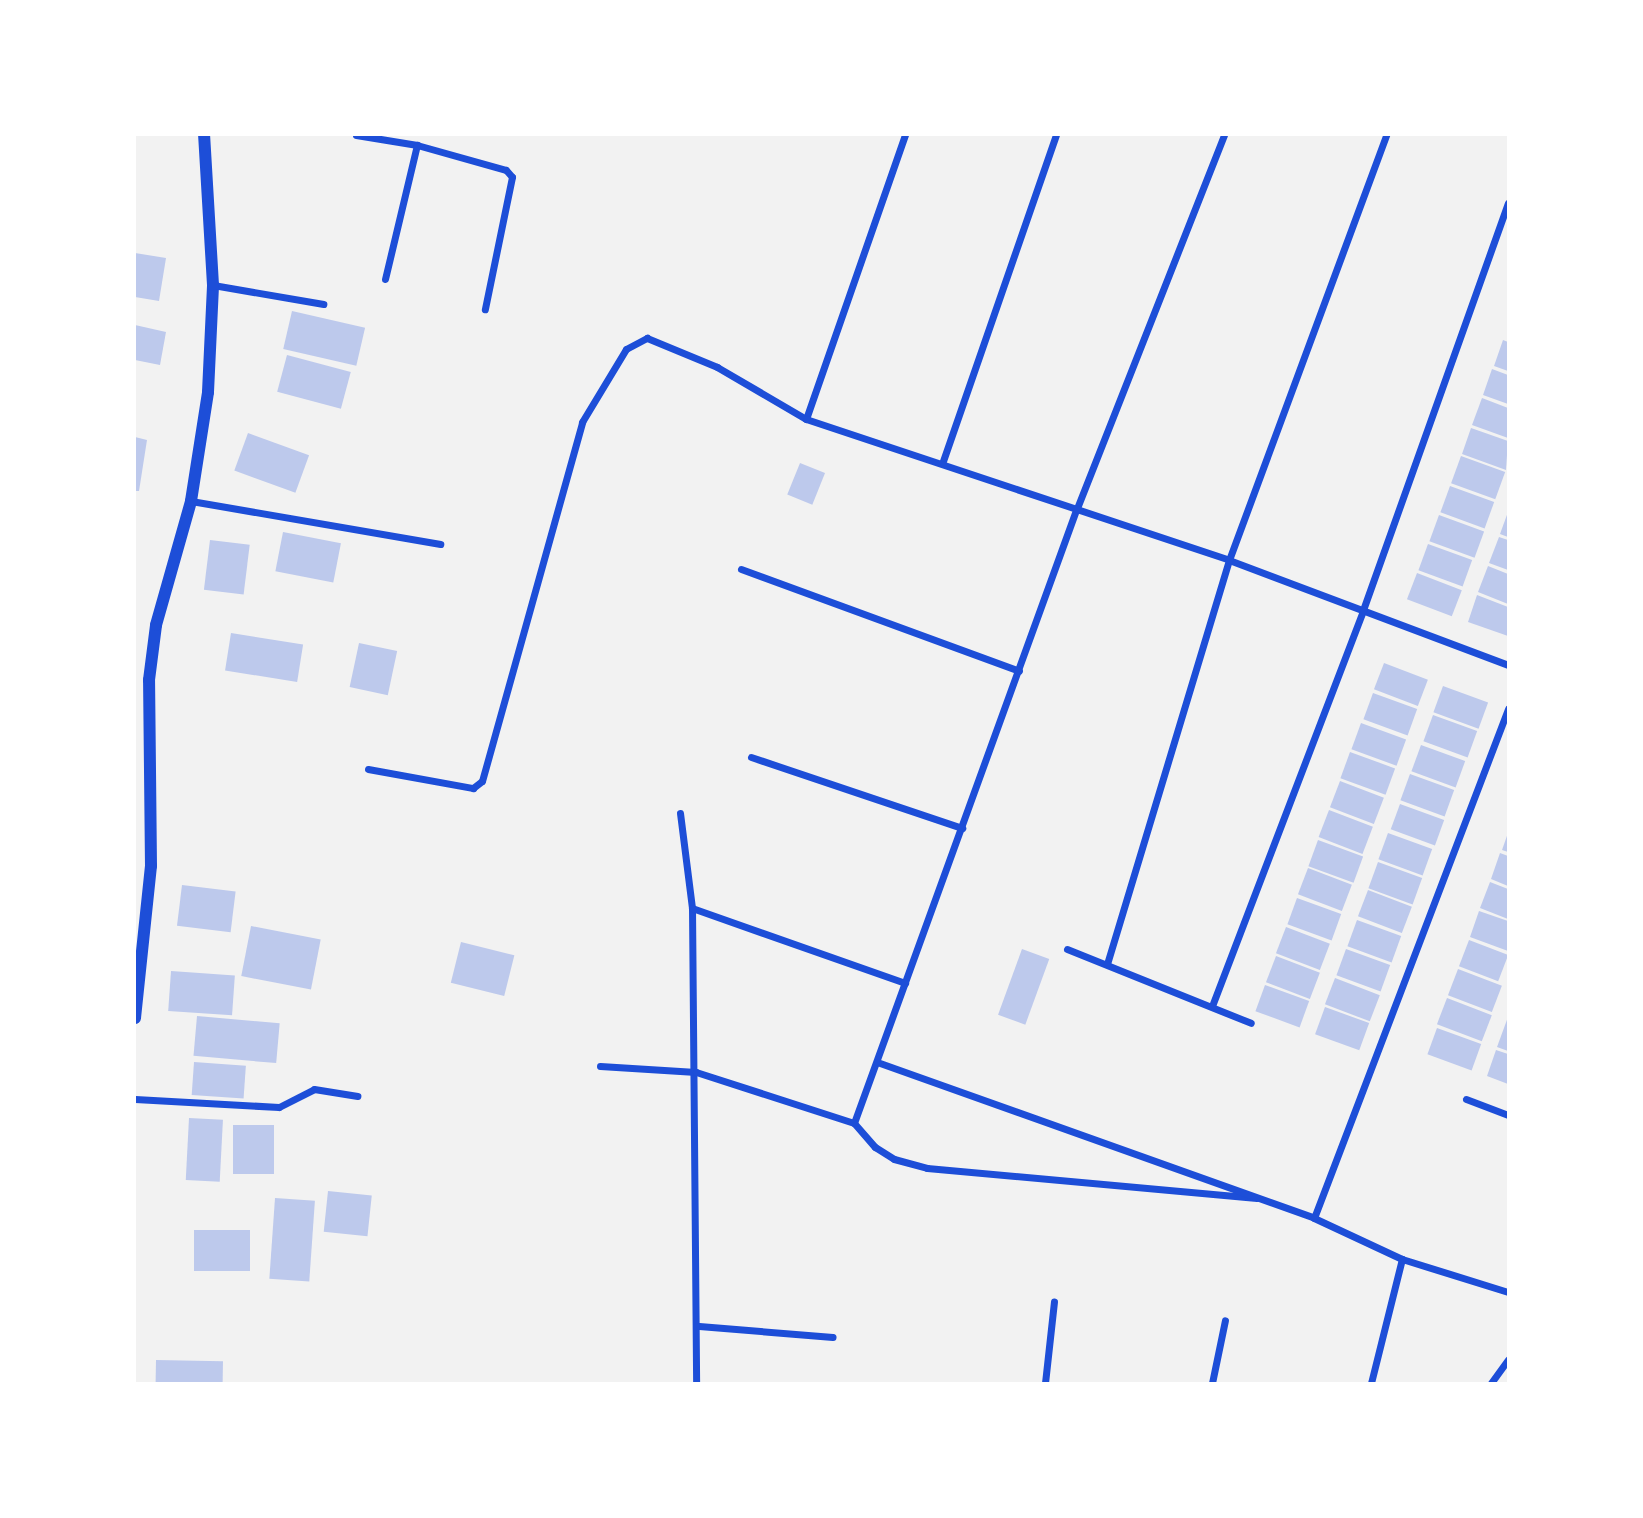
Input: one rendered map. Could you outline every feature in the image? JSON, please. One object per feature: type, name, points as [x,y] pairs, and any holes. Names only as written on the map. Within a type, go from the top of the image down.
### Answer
[{"type":"street","points":[[135,1018],[151,866],[149,680],[156,625],[191,500],[208,392],[214,285],[204,135]]},
{"type":"street","points":[[356,135],[417,145],[506,170],[512,177],[513,187],[485,309]]},
{"type":"street","points":[[806,419],[905,135]]},
{"type":"street","points":[[943,461],[1056,135]]},
{"type":"street","points":[[854,1123],[1076,510],[1224,135]]},
{"type":"street","points":[[1107,964],[1229,560],[1386,135]]},
{"type":"street","points":[[385,279],[417,145]]},
{"type":"street","points":[[1212,1006],[1363,610],[1508,203]]},
{"type":"street","points":[[214,285],[323,304]]},
{"type":"street","points":[[368,769],[472,788],[482,781],[582,422],[607,373],[632,342],[656,340],[717,367],[806,419],[943,461],[1076,510],[1229,560],[1508,665]]},
{"type":"street","points":[[191,500],[440,544]]},
{"type":"street","points":[[741,569],[1019,671]]},
{"type":"street","points":[[1314,1218],[1508,709]]},
{"type":"street","points":[[751,757],[962,828]]},
{"type":"street","points":[[680,813],[692,908],[699,1326],[696,1383]]},
{"type":"street","points":[[692,908],[905,982]]},
{"type":"street","points":[[1067,949],[1251,1023]]},
{"type":"street","points":[[877,1062],[1314,1218],[1402,1259],[1508,1292]]},
{"type":"street","points":[[600,1066],[696,1072],[854,1123],[875,1147],[894,1159],[927,1168],[1257,1198]]},
{"type":"street","points":[[135,1099],[279,1107],[314,1089],[357,1096]]},
{"type":"street","points":[[1466,1099],[1508,1115]]},
{"type":"street","points":[[1371,1383],[1402,1259]]},
{"type":"street","points":[[1045,1383],[1054,1301]]},
{"type":"street","points":[[1212,1383],[1225,1320]]},
{"type":"street","points":[[699,1326],[833,1337]]},
{"type":"street","points":[[1491,1383],[1508,1360]]},
{"type":"building","points":[[135,253],[166,258],[159,301],[135,297]]},
{"type":"building","points":[[292,311],[365,328],[356,366],[283,349]]},
{"type":"building","points":[[135,325],[166,332],[160,365],[135,360]]},
{"type":"building","points":[[1503,340],[1508,342],[1508,371],[1494,366]]},
{"type":"building","points":[[287,355],[351,372],[341,409],[277,392]]},
{"type":"building","points":[[1492,369],[1508,375],[1508,404],[1483,395]]},
{"type":"building","points":[[1482,398],[1508,408],[1508,438],[1472,425]]},
{"type":"building","points":[[1471,428],[1508,441],[1506,470],[1462,454]]},
{"type":"building","points":[[248,433],[309,455],[295,493],[234,471]]},
{"type":"building","points":[[135,437],[147,440],[139,491],[135,491]]},
{"type":"building","points":[[1461,456],[1505,472],[1495,499],[1451,483]]},
{"type":"building","points":[[800,463],[825,473],[812,505],[787,495]]},
{"type":"building","points":[[1450,486],[1494,502],[1485,528],[1440,512]]},
{"type":"building","points":[[1508,512],[1508,537],[1500,534]]},
{"type":"building","points":[[1439,515],[1484,531],[1475,558],[1429,541]]},
{"type":"building","points":[[283,532],[341,543],[333,583],[275,571]]},
{"type":"building","points":[[1499,537],[1508,540],[1508,570],[1489,563]]},
{"type":"building","points":[[210,540],[250,545],[244,595],[204,590]]},
{"type":"building","points":[[1428,544],[1472,560],[1463,586],[1418,570]]},
{"type":"building","points":[[1488,566],[1508,574],[1508,604],[1478,592]]},
{"type":"building","points":[[1417,573],[1462,590],[1452,616],[1407,599]]},
{"type":"building","points":[[1477,595],[1508,607],[1508,636],[1468,622]]},
{"type":"building","points":[[231,633],[303,644],[297,682],[225,671]]},
{"type":"building","points":[[359,643],[397,651],[388,695],[350,687]]},
{"type":"building","points":[[1384,663],[1428,680],[1418,706],[1374,689]]},
{"type":"building","points":[[1443,686],[1488,702],[1479,729],[1433,712]]},
{"type":"building","points":[[1373,693],[1417,709],[1408,735],[1363,719]]},
{"type":"building","points":[[1433,715],[1477,731],[1468,757],[1423,741]]},
{"type":"building","points":[[1361,723],[1406,739],[1397,766],[1351,749]]},
{"type":"building","points":[[1421,745],[1465,761],[1456,787],[1411,771]]},
{"type":"building","points":[[1350,752],[1395,768],[1386,795],[1340,778]]},
{"type":"building","points":[[1410,774],[1454,790],[1445,816],[1400,800]]},
{"type":"building","points":[[1340,781],[1384,798],[1374,824],[1330,807]]},
{"type":"building","points":[[1400,804],[1444,820],[1435,845],[1391,829]]},
{"type":"building","points":[[1329,810],[1373,827],[1362,854],[1319,837]]},
{"type":"building","points":[[1388,833],[1432,849],[1423,875],[1378,859]]},
{"type":"building","points":[[1508,833],[1508,852],[1502,850]]},
{"type":"building","points":[[1318,840],[1363,856],[1354,883],[1308,866]]},
{"type":"building","points":[[1500,853],[1508,856],[1508,886],[1491,879]]},
{"type":"building","points":[[1378,862],[1422,878],[1413,904],[1368,888]]},
{"type":"building","points":[[1308,868],[1352,885],[1342,911],[1298,894]]},
{"type":"building","points":[[1490,882],[1508,889],[1508,919],[1480,908]]},
{"type":"building","points":[[182,885],[236,892],[231,932],[177,926]]},
{"type":"building","points":[[1368,890],[1412,907],[1402,933],[1358,916]]},
{"type":"building","points":[[1297,898],[1341,914],[1332,940],[1287,924]]},
{"type":"building","points":[[1479,911],[1508,921],[1508,951],[1470,937]]},
{"type":"building","points":[[1357,920],[1401,936],[1392,962],[1347,946]]},
{"type":"building","points":[[251,926],[321,940],[311,990],[241,976]]},
{"type":"building","points":[[1286,927],[1330,944],[1320,970],[1276,953]]},
{"type":"building","points":[[1469,940],[1508,955],[1498,981],[1459,966]]},
{"type":"building","points":[[461,942],[514,955],[504,996],[451,983]]},
{"type":"building","points":[[1022,949],[1049,959],[1025,1025],[998,1015]]},
{"type":"building","points":[[1346,949],[1390,965],[1381,991],[1336,975]]},
{"type":"building","points":[[1276,956],[1320,973],[1310,999],[1266,982]]},
{"type":"building","points":[[1458,969],[1502,986],[1492,1012],[1448,995]]},
{"type":"building","points":[[171,971],[235,975],[232,1015],[168,1011]]},
{"type":"building","points":[[1335,978],[1380,995],[1370,1021],[1325,1004]]},
{"type":"building","points":[[1265,985],[1309,1001],[1300,1027],[1255,1011]]},
{"type":"building","points":[[1447,998],[1492,1015],[1482,1041],[1437,1024]]},
{"type":"building","points":[[1325,1007],[1369,1023],[1359,1050],[1315,1034]]},
{"type":"building","points":[[197,1016],[280,1023],[276,1063],[194,1056]]},
{"type":"building","points":[[1508,1017],[1508,1051],[1497,1047]]},
{"type":"building","points":[[1437,1028],[1481,1044],[1472,1070],[1427,1054]]},
{"type":"building","points":[[1496,1050],[1508,1054],[1508,1084],[1487,1076]]},
{"type":"building","points":[[194,1062],[246,1066],[244,1099],[192,1095]]},
{"type":"building","points":[[189,1118],[223,1120],[220,1182],[186,1180]]},
{"type":"building","points":[[233,1125],[274,1125],[274,1174],[233,1174]]},
{"type":"building","points":[[328,1191],[372,1196],[367,1236],[324,1232]]},
{"type":"building","points":[[275,1198],[315,1201],[309,1282],[269,1279]]},
{"type":"building","points":[[194,1230],[250,1230],[250,1271],[194,1271]]},
{"type":"building","points":[[156,1360],[223,1361],[223,1383],[156,1383]]}]
